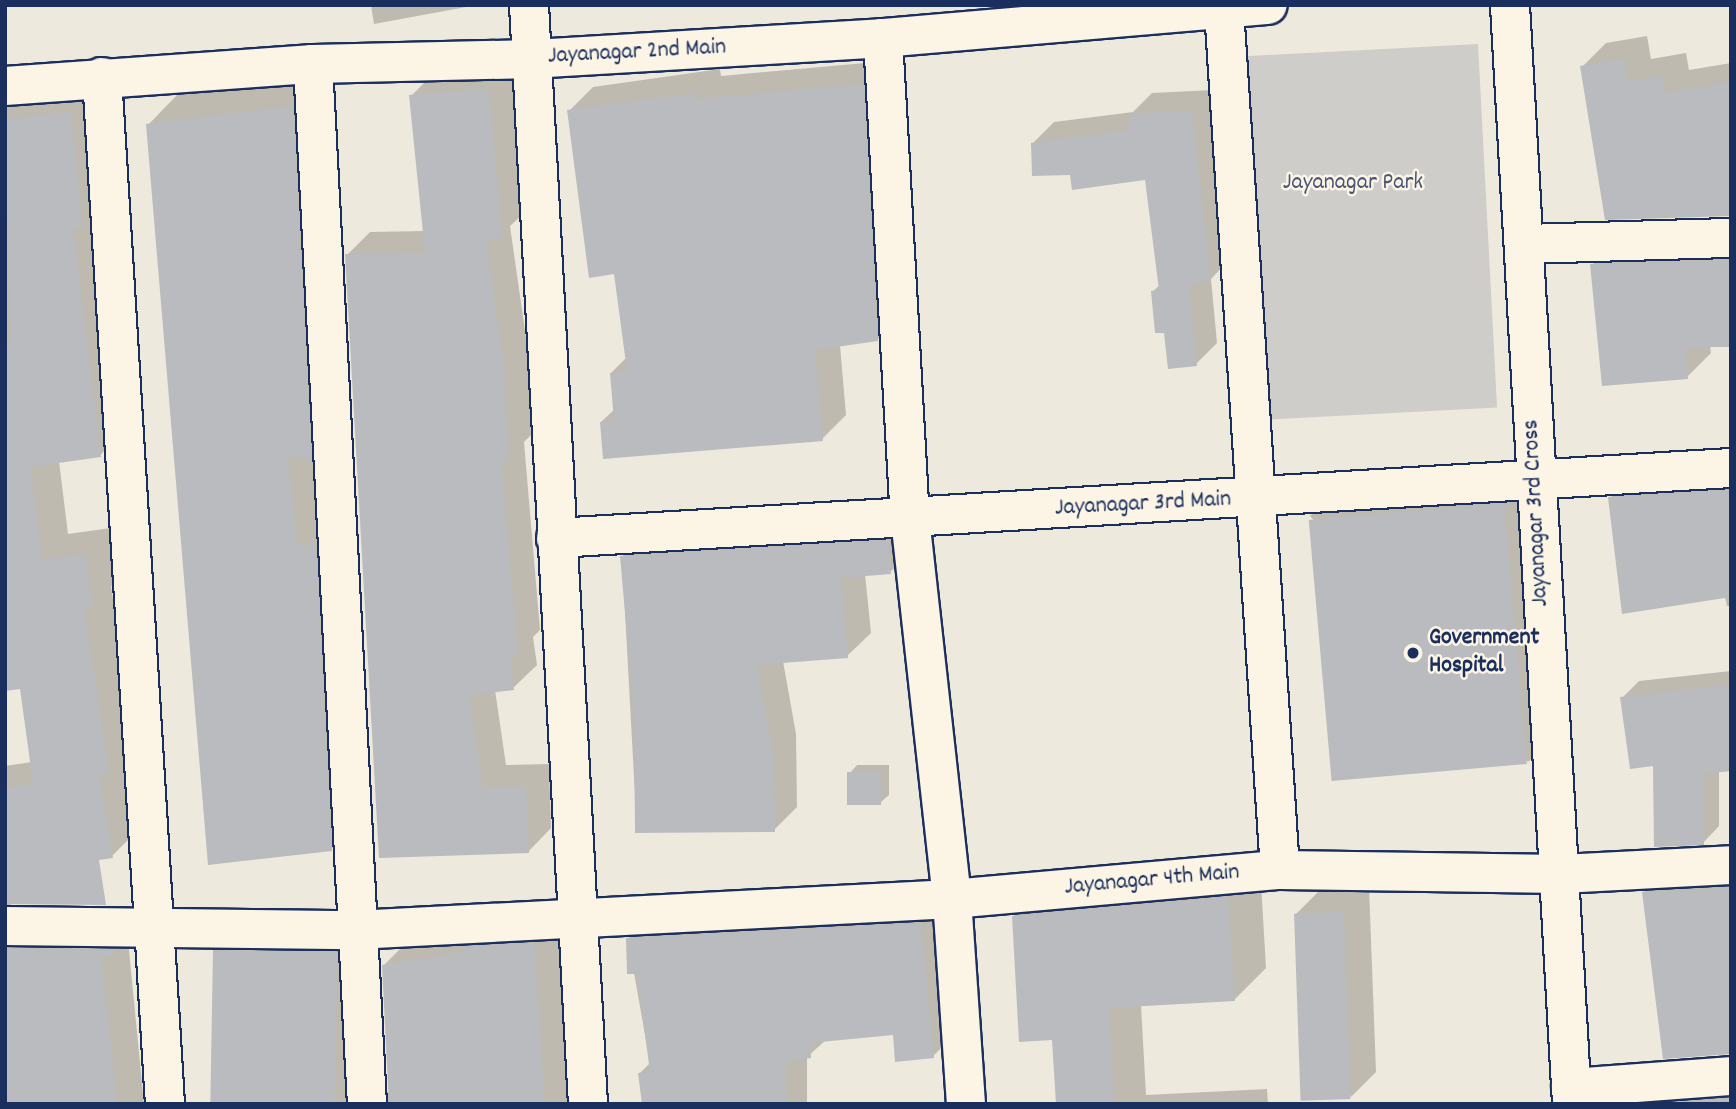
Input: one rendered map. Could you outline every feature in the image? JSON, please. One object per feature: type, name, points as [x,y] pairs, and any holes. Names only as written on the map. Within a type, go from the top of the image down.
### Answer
[{"type":"street","points":[[529,5],[574,921],[587,1104]]},
{"type":"street","name":"Jayanagar 2nd Main","points":[[5,86],[313,64],[532,59],[883,38],[1268,5]]},
{"type":"street","name":"Jayanagar 3rd Cross","points":[[1510,5],[1527,244],[1532,481],[1561,874],[1571,1096]]},
{"type":"street","points":[[1224,9],[1280,870]]},
{"type":"street","points":[[883,38],[910,519],[952,899],[966,1104]]},
{"type":"street","points":[[313,64],[355,930],[367,1104]]},
{"type":"street","points":[[102,77],[150,926],[164,1104]]},
{"type":"street","points":[[1527,244],[1731,238]]},
{"type":"street","name":"Jayanagar 3rd Main","points":[[556,538],[1731,468]]},
{"type":"street","name":"Jayanagar 4th Main","points":[[5,926],[355,930],[574,921],[952,899],[1280,870],[1561,874],[1731,864]]},
{"type":"street","points":[[1571,1096],[1731,1076]]},
{"type":"green space","name":"Jayanagar Park","points":[[1478,44],[1497,408],[1232,421],[1213,58]]},
{"type":"building","points":[[1624,59],[1628,82],[1663,76],[1665,93],[1731,82],[1731,216],[1605,220],[1580,66]]},
{"type":"building","points":[[864,84],[878,341],[815,350],[823,441],[603,459],[600,422],[614,421],[610,373],[627,371],[614,274],[589,278],[567,110],[696,93],[697,99]]},
{"type":"building","points":[[489,88],[502,237],[486,239],[505,376],[508,460],[501,462],[518,655],[510,655],[514,690],[469,695],[483,788],[526,786],[529,853],[379,858],[345,254],[425,253],[409,95]]},
{"type":"building","points":[[293,106],[312,459],[288,458],[297,546],[316,544],[332,851],[208,865],[146,124]]},
{"type":"building","points":[[1192,110],[1211,281],[1189,284],[1197,366],[1168,369],[1164,333],[1155,333],[1151,291],[1159,290],[1145,180],[1072,190],[1070,175],[1032,176],[1031,143],[1130,130],[1129,114]]},
{"type":"building","points":[[71,112],[83,228],[73,229],[101,457],[30,467],[42,560],[85,554],[93,607],[84,608],[109,772],[99,773],[113,858],[99,860],[106,905],[5,904],[5,788],[33,783],[20,689],[5,691],[5,344],[11,344],[5,119]]},
{"type":"building","points":[[1731,260],[1731,347],[1685,347],[1688,379],[1602,386],[1590,264]]},
{"type":"building","points":[[1731,490],[1731,597],[1622,614],[1608,497]]},
{"type":"building","points":[[1504,503],[1527,764],[1332,781],[1309,520]]},
{"type":"building","points":[[888,540],[891,574],[841,578],[848,658],[757,665],[774,758],[775,832],[635,833],[634,714],[620,556]]},
{"type":"building","points":[[1731,685],[1731,771],[1703,774],[1704,845],[1654,847],[1653,766],[1630,769],[1620,697]]},
{"type":"building","points":[[847,772],[881,772],[881,805],[847,805]]},
{"type":"building","points":[[1731,887],[1731,1054],[1663,1059],[1642,892]]},
{"type":"building","points":[[1228,897],[1235,1001],[1109,1008],[1114,1104],[1056,1104],[1052,1040],[1019,1042],[1012,916]]},
{"type":"building","points":[[1344,912],[1351,1099],[1301,1101],[1294,914]]},
{"type":"building","points":[[921,923],[934,1058],[895,1062],[893,1035],[810,1043],[811,1058],[786,1061],[786,1104],[642,1104],[638,1073],[650,1072],[637,974],[627,974],[626,938]]},
{"type":"building","points":[[534,943],[545,1104],[389,1104],[382,965],[464,952],[463,946]]},
{"type":"building","points":[[5,948],[113,949],[114,956],[101,957],[117,1104],[5,1104]]},
{"type":"building","points":[[213,950],[337,952],[334,1104],[210,1104]]},
{"type":"building","points":[[1731,1098],[1731,1104],[1653,1104]]},
{"type":"place","name":"Government Hospital","points":[[1413,653]]}]
